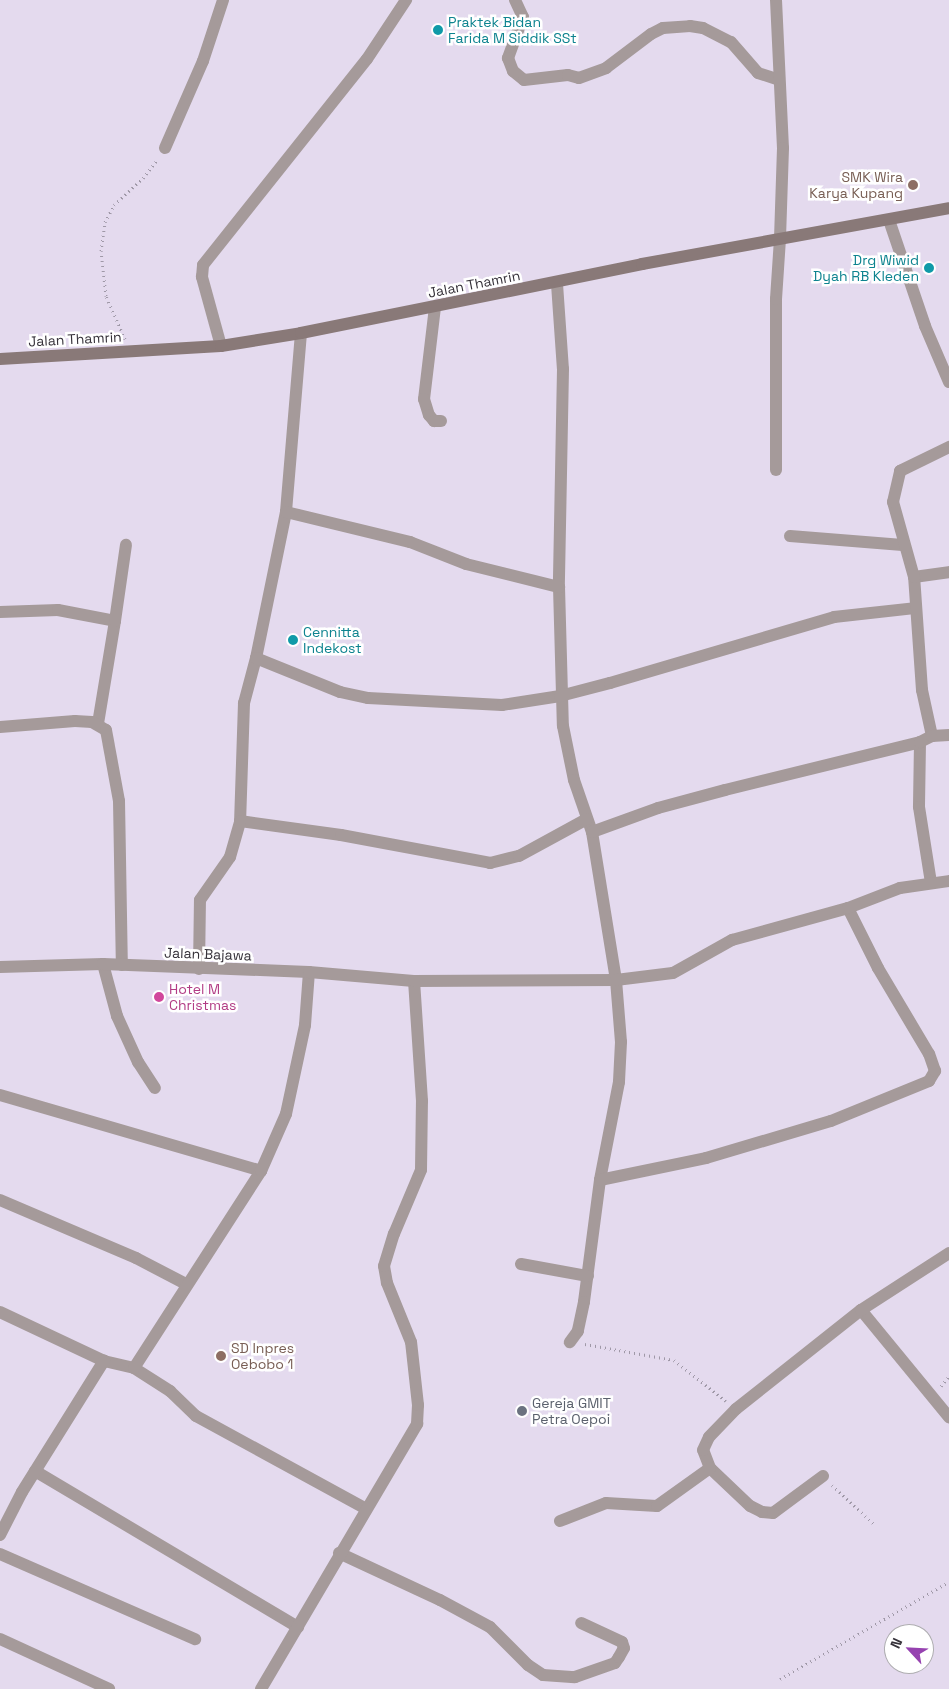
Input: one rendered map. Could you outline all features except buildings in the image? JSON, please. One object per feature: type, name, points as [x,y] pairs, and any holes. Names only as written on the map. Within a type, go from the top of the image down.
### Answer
[{"type":"main road","name":"Jalan Thamrin","points":[[0,359],[221,346],[301,333],[780,239],[949,208]]},
{"type":"street","points":[[165,148],[203,62],[223,0]]},
{"type":"street","points":[[221,346],[202,277],[203,265],[366,59],[406,0]]},
{"type":"street","points":[[515,0],[523,18],[508,58],[513,71],[524,80],[568,75],[579,78],[606,68],[651,34],[663,28],[690,26],[703,28],[731,42],[758,73],[780,80]]},
{"type":"street","points":[[776,0],[783,148],[776,298],[776,470]]},
{"type":"street","points":[[889,220],[925,326],[949,382]]},
{"type":"street","points":[[557,284],[562,369],[559,587],[560,696],[574,780],[590,826],[616,980],[621,1042],[619,1082],[600,1180],[588,1276],[578,1330],[570,1342]]},
{"type":"street","points":[[435,307],[424,399],[429,415],[434,421],[441,421]]},
{"type":"street","points":[[199,969],[200,900],[230,858],[240,821],[244,703],[256,658],[286,512],[301,333]]},
{"type":"street","points":[[932,736],[922,690],[914,577],[903,545],[893,502],[900,471],[949,447]]},
{"type":"street","points":[[286,512],[410,542],[466,564],[559,587]]},
{"type":"street","points":[[790,536],[903,545]]},
{"type":"street","points":[[98,724],[126,546]]},
{"type":"street","points":[[914,577],[949,572]]},
{"type":"street","points":[[256,658],[333,690],[368,698],[502,705],[560,696],[834,617],[915,608]]},
{"type":"street","points":[[0,612],[58,610],[115,621]]},
{"type":"street","points":[[0,727],[75,721],[98,724],[106,730],[119,801],[122,965]]},
{"type":"street","points":[[240,821],[341,835],[490,863],[519,856],[590,826],[715,792],[920,742],[932,736],[949,735]]},
{"type":"street","points":[[920,742],[919,806],[931,883]]},
{"type":"street","name":"Jalan Bajawa","points":[[0,966],[103,964],[309,972],[414,981],[616,980],[673,973],[732,940],[848,908],[900,888],[949,881]]},
{"type":"street","points":[[600,1180],[724,1153],[848,1115],[929,1081],[935,1071],[929,1054],[878,968],[848,908]]},
{"type":"street","points":[[103,964],[116,1016],[138,1062],[155,1088]]},
{"type":"street","points":[[134,1368],[186,1284],[261,1171],[286,1114],[292,1093],[305,1025],[309,972]]},
{"type":"street","points":[[264,1688],[365,1508],[406,1447],[417,1424],[418,1406],[411,1342],[387,1283],[384,1266],[394,1234],[421,1170],[422,1102],[414,981]]},
{"type":"street","points":[[0,1095],[261,1171]]},
{"type":"street","points":[[0,1200],[136,1258],[186,1284]]},
{"type":"street","points":[[822,1476],[768,1513],[750,1506],[710,1468],[704,1456],[706,1443],[736,1409],[861,1310],[949,1253]]},
{"type":"street","points":[[521,1264],[588,1276]]},
{"type":"street","points":[[861,1310],[949,1417]]},
{"type":"street","points":[[0,1312],[104,1361],[134,1368],[170,1391],[196,1416],[365,1508]]},
{"type":"street","points":[[0,1535],[35,1471],[104,1361]]},
{"type":"street","points":[[560,1521],[606,1503],[657,1506],[710,1468]]},
{"type":"street","points":[[35,1471],[298,1627]]},
{"type":"street","points":[[0,1554],[195,1638]]},
{"type":"street","points":[[339,1554],[440,1600],[490,1628],[528,1665],[543,1675],[575,1677],[600,1669],[619,1657],[624,1648],[622,1642],[581,1623]]},
{"type":"street","points":[[0,1639],[109,1689]]},
{"type":"path","points":[[126,352],[127,343],[106,296],[102,251],[105,222],[114,205],[143,178],[165,148]]},
{"type":"path","points":[[570,1342],[674,1360],[736,1409]]},
{"type":"path","points":[[822,1476],[874,1524]]},
{"type":"path","points":[[780,1679],[949,1582]]},
{"type":"place","name":"Praktek Bidan Farida M Siddik SSt","points":[[438,30]]},
{"type":"place","name":"SMK Wira Karya Kupang","points":[[913,185]]},
{"type":"place","name":"Drg Wiwid Dyah RB Kleden","points":[[929,268]]},
{"type":"place","name":"Cennitta Indekost","points":[[293,640]]},
{"type":"place","name":"Hotel M Christmas","points":[[159,997]]},
{"type":"place","name":"SD Inpres Oebobo 1","points":[[221,1356]]},
{"type":"place","name":"Gereja GMIT Petra Oepoi","points":[[522,1411]]}]
